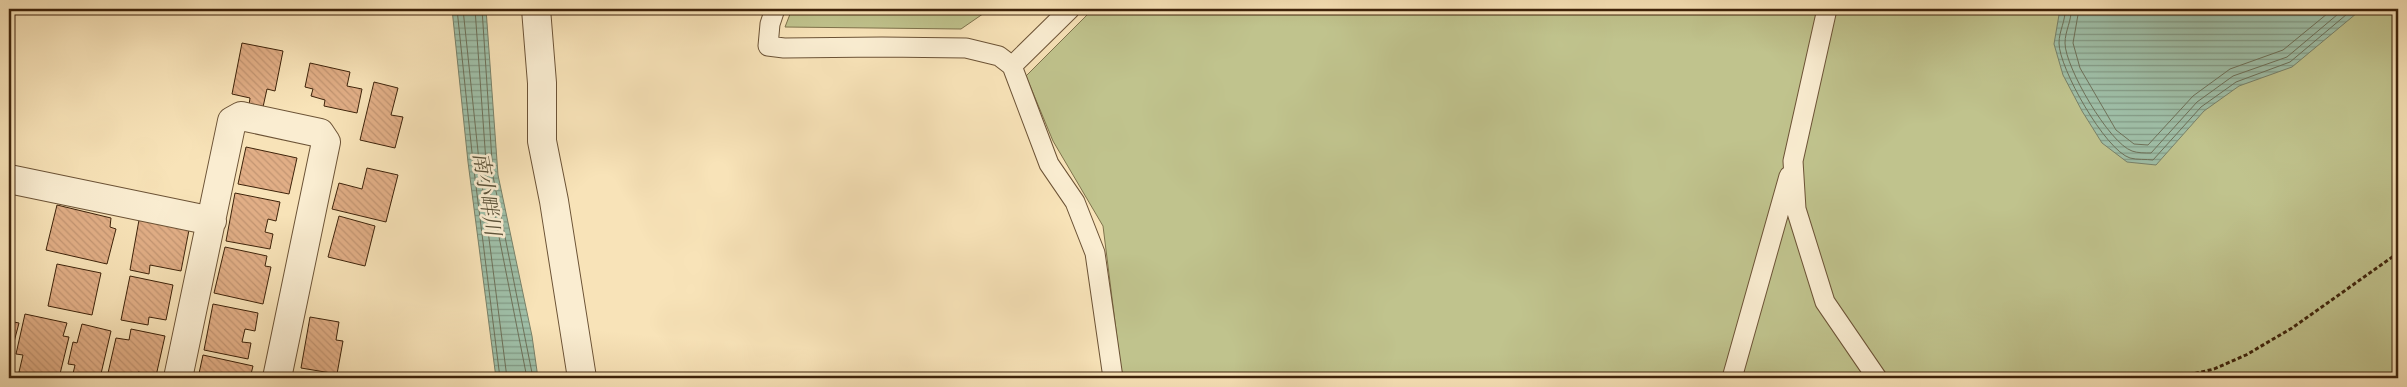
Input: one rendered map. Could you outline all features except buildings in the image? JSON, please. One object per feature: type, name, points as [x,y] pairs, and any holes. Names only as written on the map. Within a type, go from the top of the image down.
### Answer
[{"type":"street","points":[[536,9],[542,83],[542,141],[554,201],[582,378]]},
{"type":"street","points":[[178,378],[232,120],[241,116],[320,133],[326,142],[277,378]]},
{"type":"street","points":[[9,179],[212,221]]},
{"type":"lane","points":[[775,9],[770,24],[768,46],[784,48],[966,48],[999,56],[1012,66],[1049,164],[1075,202],[1095,253],[1113,378]]},
{"type":"lane","points":[[1012,66],[1070,9]]},
{"type":"lane","points":[[1732,378],[1793,161],[1827,9]]},
{"type":"lane","points":[[1793,161],[1796,209],[1825,302],[1877,378]]},
{"type":"path","points":[[2176,378],[2214,369],[2246,355],[2292,328],[2398,253]]},
{"type":"shaded area","points":[[792,9],[990,9],[961,29],[785,27]]},
{"type":"shaded area","points":[[1093,9],[2398,9],[2398,378],[1122,378],[1103,226],[1053,141],[1026,76]]},
{"type":"water","name":"南小畔川","points":[[452,9],[486,9],[498,175],[532,336],[538,378],[496,378],[468,162]]},
{"type":"water","points":[[2060,9],[2358,9],[2357,13],[2292,67],[2239,86],[2204,111],[2156,165],[2127,162],[2102,143],[2082,111],[2063,75],[2054,44]]}]
